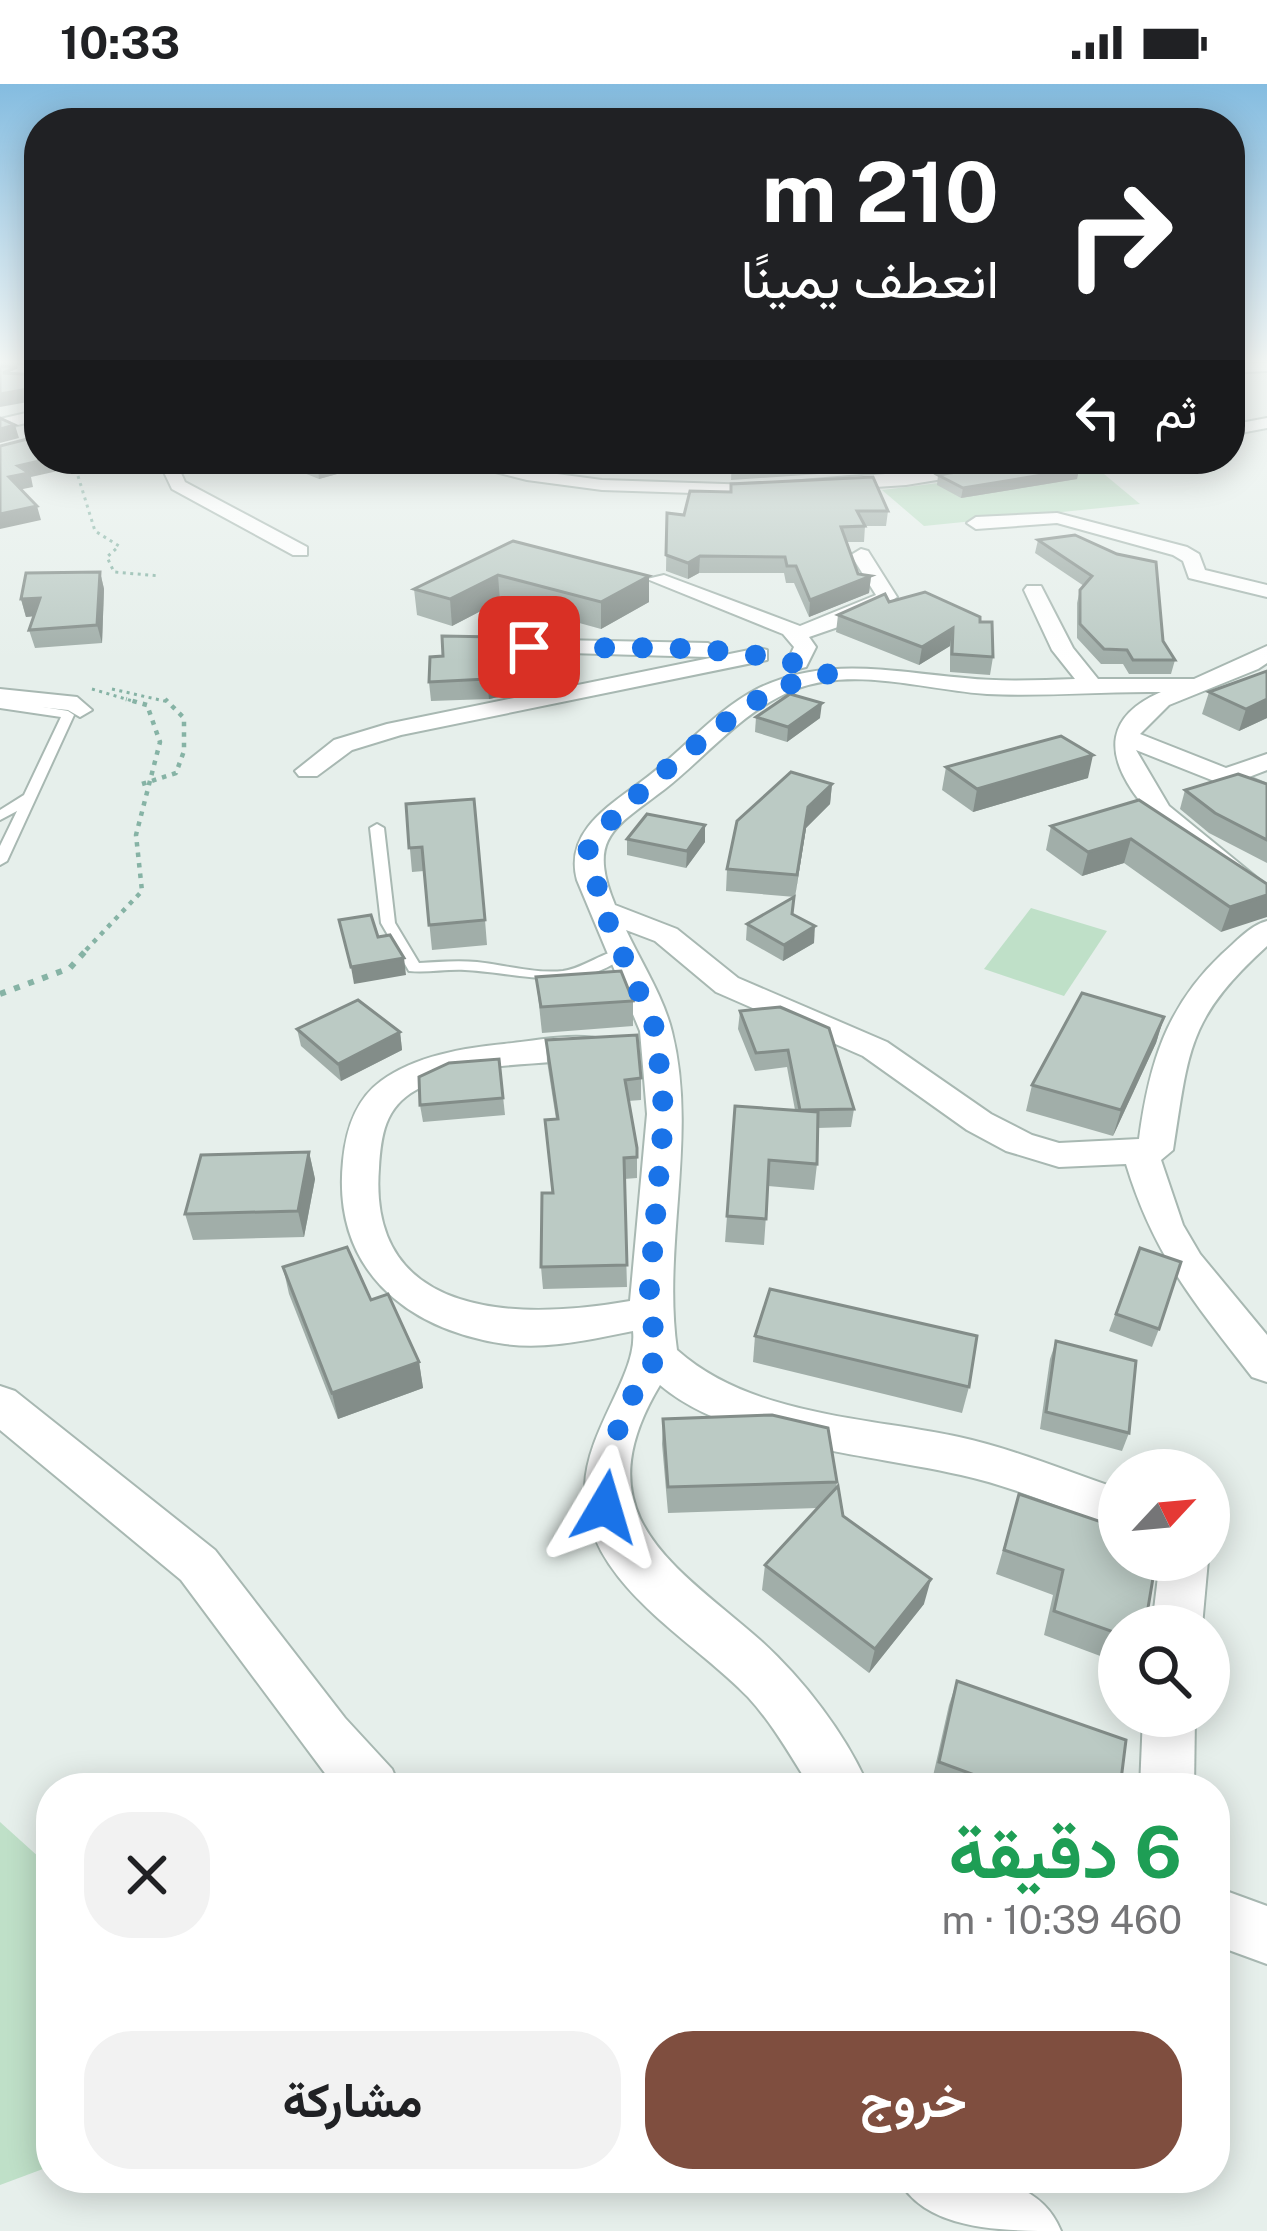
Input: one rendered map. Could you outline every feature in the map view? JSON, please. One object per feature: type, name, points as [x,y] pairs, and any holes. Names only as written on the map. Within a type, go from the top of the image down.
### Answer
[{"type":"street","points":[[174,474],[178,485],[300,551]]},
{"type":"street","points":[[521,474],[572,485],[761,490],[950,474]]},
{"type":"street","points":[[976,523],[1057,518],[1170,547],[1192,558],[1200,578],[1267,591]]},
{"type":"street","points":[[657,579],[799,634],[860,613],[887,596],[861,555]]},
{"type":"street","points":[[1034,590],[1064,650],[1089,682]]},
{"type":"street","points":[[798,662],[805,647],[799,634]]},
{"type":"street","points":[[481,645],[759,655],[798,662],[828,674]]},
{"type":"street","points":[[1267,653],[1249,667],[1154,706],[1125,736],[1124,750],[1159,811],[1267,901]]},
{"type":"street","points":[[308,771],[343,745],[396,729],[759,655]]},
{"type":"street","points":[[1098,1502],[965,1457],[826,1429],[723,1400],[673,1378],[657,1357],[651,1313],[664,1114],[656,1040],[641,988],[621,953],[587,862],[594,838],[738,714],[767,694],[828,674],[878,673],[988,687],[1089,682],[1199,686]]},
{"type":"street","points":[[0,700],[77,704],[77,699]]},
{"type":"street","points":[[1125,736],[1267,794]]},
{"type":"street","points":[[1227,777],[1267,761]]},
{"type":"street","points":[[603,910],[666,935],[728,985],[875,1049],[979,1122],[1018,1143],[1059,1155],[1141,1154],[1156,1146],[1162,1091],[1185,1014],[1202,989],[1267,930]]},
{"type":"street","points":[[651,1313],[537,1330],[472,1321],[433,1304],[392,1273],[376,1252],[358,1209],[368,1116],[406,1080],[454,1064],[656,1040]]},
{"type":"street","points":[[1141,1154],[1164,1226],[1186,1264],[1267,1365]]},
{"type":"street","points":[[657,1357],[636,1385],[605,1475],[605,1507],[621,1545],[769,1683],[832,1773]]},
{"type":"street","points":[[0,1403],[194,1561],[253,1625],[356,1773]]},
{"type":"street","points":[[1167,1773],[1168,1737]]},
{"type":"street","points":[[1230,1921],[1267,1935]]},
{"type":"street","points":[[958,2193],[1028,2231]]},
{"type":"lane","points":[[0,700],[68,715],[0,861]]},
{"type":"lane","points":[[0,816],[30,797]]},
{"type":"lane","points":[[377,828],[388,923],[414,968],[471,966],[544,978],[589,973],[621,953]]},
{"type":"path","points":[[79,476],[95,531],[119,546],[107,557],[107,565],[114,572],[160,576]]},
{"type":"path","points":[[77,699],[97,689],[158,691],[171,698],[188,747],[176,773],[142,784]]},
{"type":"path","points":[[0,994],[70,968],[142,891],[133,868],[142,784],[160,742],[147,705],[97,689]]},
{"type":"green space","points":[[1011,474],[1104,474],[1140,504],[924,526],[882,490]]},
{"type":"green space","points":[[1031,908],[1107,931],[1064,996],[984,969]]},
{"type":"green space","points":[[0,1822],[36,1854],[36,2172],[0,2185]]},
{"type":"building","points":[[0,461],[24,461],[18,466],[24,474],[9,477],[37,506],[0,514]]},
{"type":"building","points":[[944,474],[1048,474],[963,488],[938,475]]},
{"type":"building","points":[[873,477],[888,511],[857,511],[865,526],[841,527],[858,574],[871,576],[810,600],[796,566],[787,566],[785,557],[700,556],[688,563],[666,555],[667,513],[684,515],[690,491],[731,492],[731,484]]},
{"type":"building","points":[[1075,535],[1117,554],[1156,562],[1163,641],[1175,660],[1133,660],[1127,650],[1104,649],[1080,624],[1080,590],[1092,576],[1038,540]]},
{"type":"building","points":[[513,541],[649,576],[601,602],[498,575],[450,599],[414,589]]},
{"type":"building","points":[[100,572],[97,625],[29,630],[40,598],[21,599],[26,573]]},
{"type":"building","points":[[925,592],[980,617],[980,622],[992,622],[993,657],[952,654],[953,628],[922,647],[838,615],[885,594],[889,602]]},
{"type":"building","points":[[442,636],[553,638],[553,666],[487,679],[429,682],[430,657],[443,656]]},
{"type":"building","points":[[1267,671],[1267,699],[1246,709],[1209,692]]},
{"type":"building","points":[[790,694],[822,703],[788,727],[756,717]]},
{"type":"building","points":[[1061,736],[1093,755],[977,789],[946,767]]},
{"type":"building","points":[[791,772],[832,784],[808,807],[797,875],[727,869],[737,821]]},
{"type":"building","points":[[1238,774],[1267,784],[1267,840],[1215,813],[1185,790]]},
{"type":"building","points":[[474,799],[485,920],[429,925],[422,847],[409,848],[406,804]]},
{"type":"building","points":[[1139,800],[1267,884],[1267,895],[1230,907],[1131,839],[1088,852],[1051,826]]},
{"type":"building","points":[[647,814],[705,825],[687,851],[627,839]]},
{"type":"building","points":[[794,897],[792,914],[815,926],[784,945],[747,924]]},
{"type":"building","points":[[371,915],[378,937],[390,935],[404,958],[351,967],[339,920]]},
{"type":"building","points":[[621,971],[633,1001],[541,1007],[536,977]]},
{"type":"building","points":[[1082,993],[1164,1017],[1121,1110],[1032,1085]]},
{"type":"building","points":[[358,1000],[400,1032],[338,1064],[297,1029]]},
{"type":"building","points":[[780,1007],[829,1028],[854,1109],[800,1110],[788,1050],[756,1053],[740,1011]]},
{"type":"building","points":[[637,1035],[641,1078],[625,1080],[637,1148],[637,1157],[624,1158],[627,1265],[541,1267],[542,1193],[553,1193],[545,1120],[558,1119],[546,1040]]},
{"type":"building","points":[[499,1059],[503,1098],[420,1105],[419,1077],[449,1063]]},
{"type":"building","points":[[735,1106],[818,1112],[817,1164],[769,1160],[766,1219],[727,1216]]},
{"type":"building","points":[[309,1152],[298,1211],[185,1214],[201,1155]]},
{"type":"building","points":[[347,1247],[371,1300],[388,1294],[419,1362],[332,1393],[283,1267]]},
{"type":"building","points":[[1140,1248],[1181,1262],[1159,1329],[1116,1314]]},
{"type":"building","points":[[770,1289],[977,1336],[969,1387],[755,1336]]},
{"type":"building","points":[[1056,1341],[1136,1361],[1129,1433],[1046,1412]]},
{"type":"building","points":[[772,1415],[828,1428],[837,1482],[668,1487],[663,1419]]},
{"type":"building","points":[[838,1486],[843,1516],[931,1579],[875,1649],[765,1565]]},
{"type":"building","points":[[1019,1494],[1098,1521],[1098,1581],[1152,1581],[1148,1605],[1098,1605],[1098,1627],[1054,1611],[1063,1570],[1004,1550]]},
{"type":"building","points":[[957,1681],[1098,1730],[1098,1737],[1126,1740],[1122,1773],[969,1773],[939,1762]]},
{"type":"route","points":[[529,647],[722,651],[798,662],[828,674],[767,694],[738,714],[637,799],[588,849],[587,862],[603,910],[656,1031],[664,1114],[661,1206],[649,1295],[657,1357],[636,1385],[621,1420],[605,1475],[605,1507]]}]
